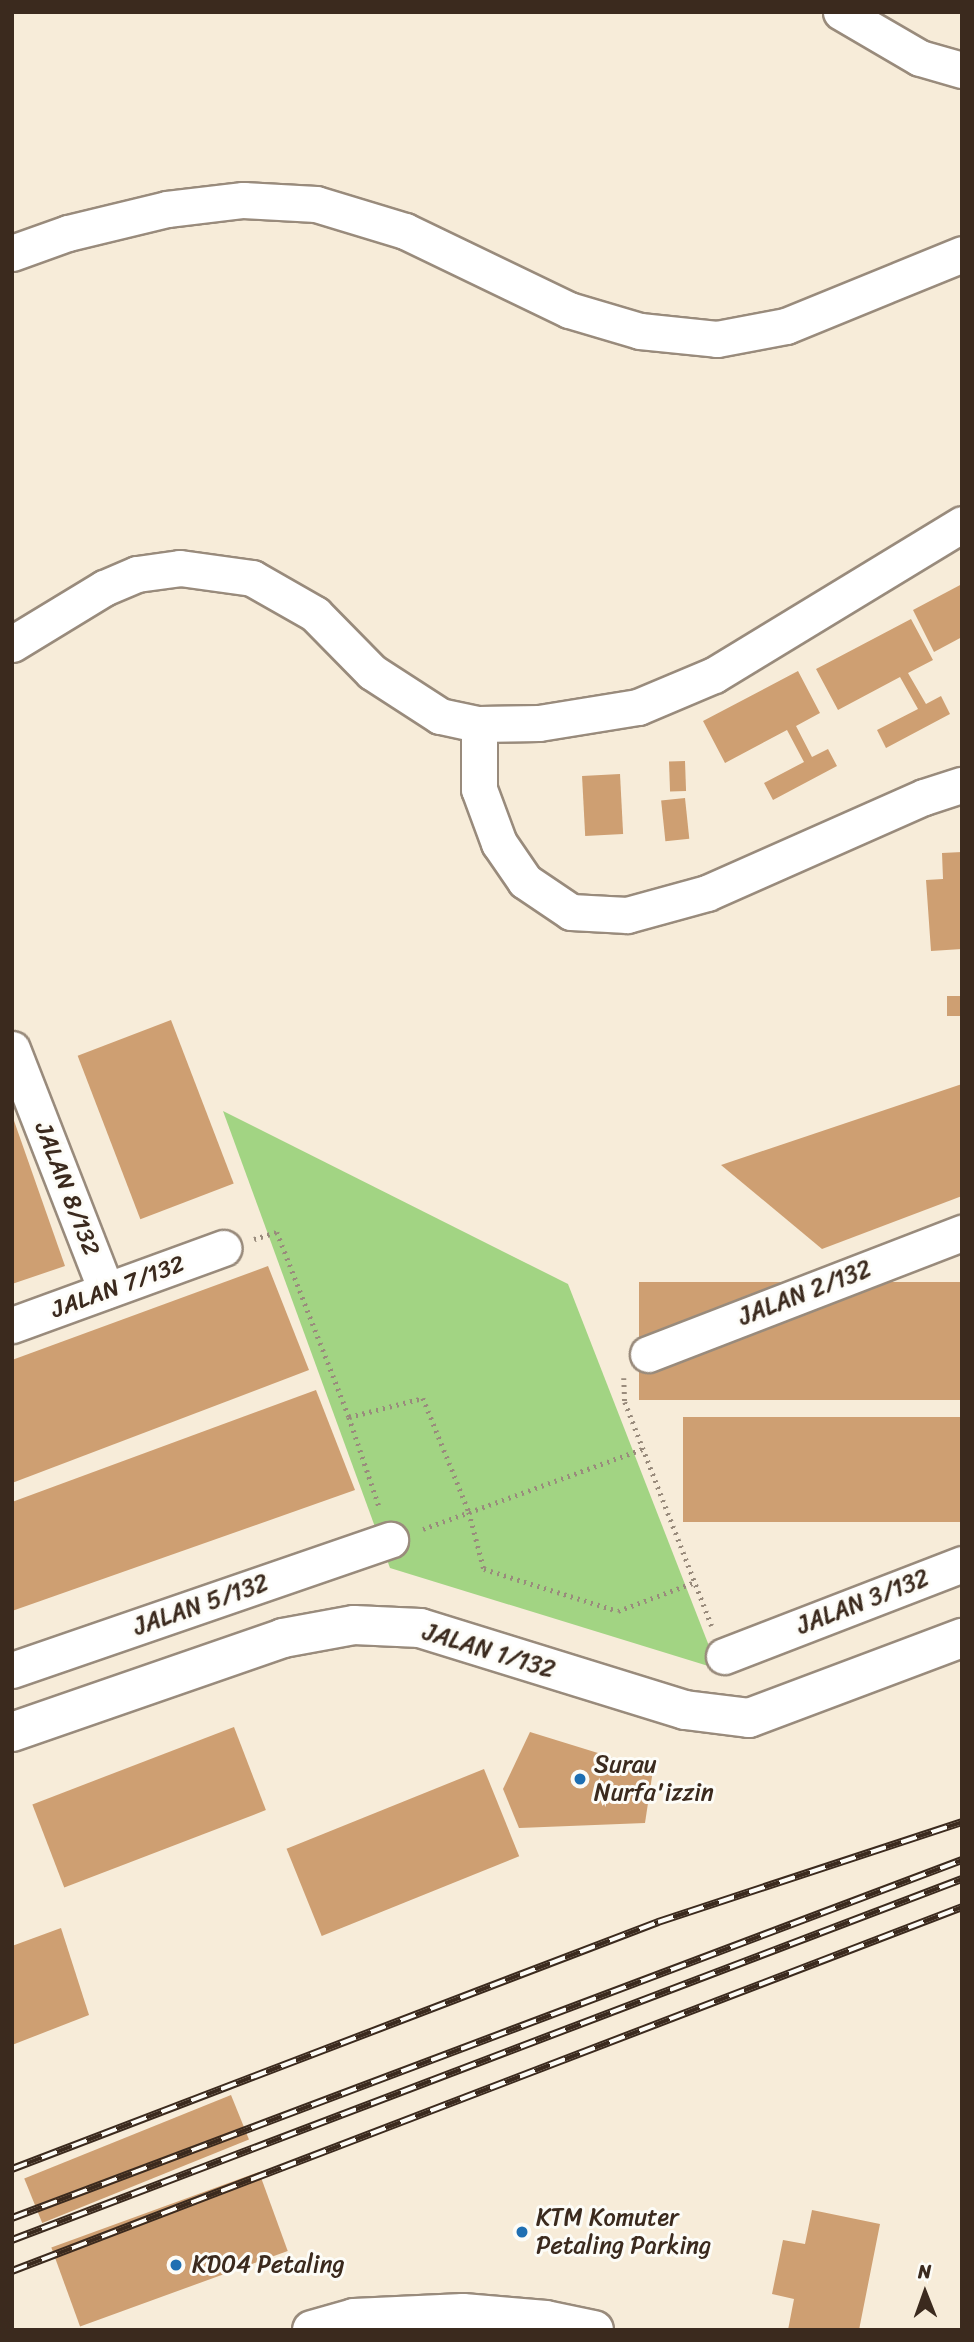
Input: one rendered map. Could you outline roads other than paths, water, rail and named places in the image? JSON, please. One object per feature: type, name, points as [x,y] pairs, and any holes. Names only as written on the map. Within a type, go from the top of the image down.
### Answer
[{"type":"street","points":[[841,12],[920,58],[962,70]]},
{"type":"street","points":[[12,253],[68,233],[167,208],[243,200],[316,204],[405,231],[569,310],[640,331],[717,339],[786,326],[962,254]]},
{"type":"street","points":[[12,644],[103,588],[138,574],[180,568],[252,578],[315,614],[372,672],[440,716],[480,723],[539,723],[638,707],[714,675],[962,524]]},
{"type":"street","points":[[480,723],[480,789],[499,843],[524,881],[572,912],[627,915],[708,893],[924,797],[962,785]]},
{"type":"street","name":"JALAN 8/132","points":[[12,1049],[107,1290]]},
{"type":"street","name":"JALAN 2/132","points":[[648,1354],[962,1233]]},
{"type":"street","name":"JALAN 7/132","points":[[12,1325],[223,1248]]},
{"type":"street","name":"JALAN 5/132","points":[[12,1670],[390,1540]]},
{"type":"street","name":"JALAN 3/132","points":[[724,1656],[962,1564]]},
{"type":"street","name":"JALAN 1/132","points":[[12,1732],[282,1637],[354,1625],[420,1628],[685,1710],[748,1718],[962,1638]]},
{"type":"street","points":[[312,2330],[354,2318],[463,2313],[546,2320],[594,2330]]},
{"type":"railway","points":[[12,2169],[658,1922],[962,1822]]},
{"type":"railway","points":[[12,2218],[962,1860]]},
{"type":"railway","points":[[12,2240],[962,1879]]},
{"type":"railway","points":[[12,2271],[962,1907]]},
{"type":"place","name":"Surau Nurfa'izzin","points":[[580,1779]]},
{"type":"place","name":"KTM Komuter Petaling Parking","points":[[522,2232]]},
{"type":"place","name":"KD04 Petaling","points":[[176,2265]]}]
